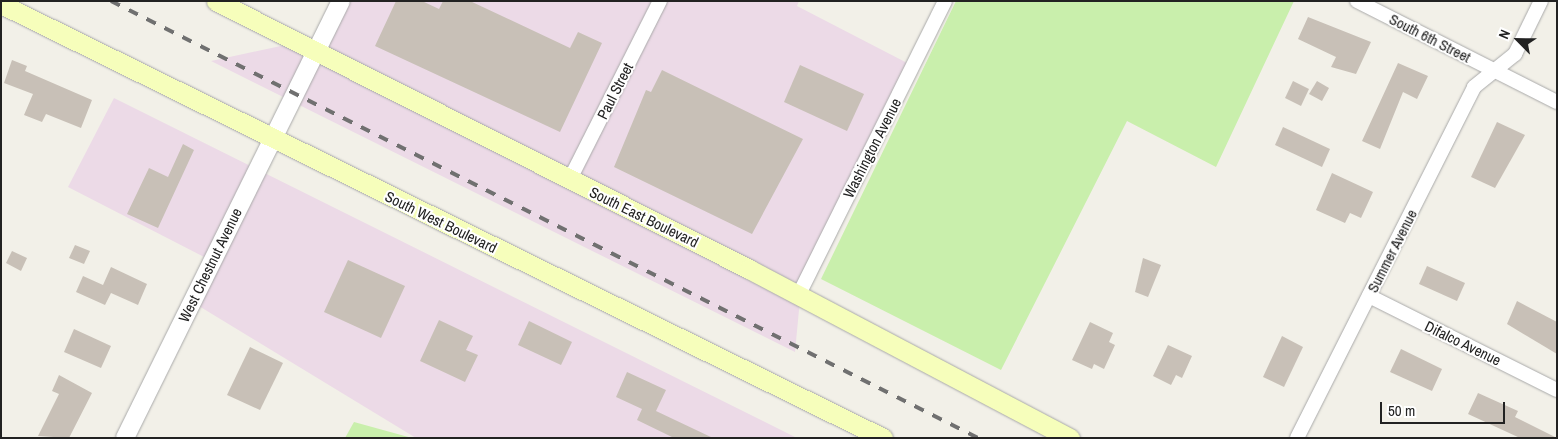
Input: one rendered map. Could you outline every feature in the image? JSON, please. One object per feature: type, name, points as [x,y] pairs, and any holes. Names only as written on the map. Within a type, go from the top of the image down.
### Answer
[{"type":"main road","name":"South East Boulevard","points":[[216,1],[570,181],[798,294],[1070,438]]},
{"type":"main road","name":"South West Boulevard","points":[[1,4],[883,438]]},
{"type":"street","name":"West Chestnut Avenue","points":[[125,438],[341,1]]},
{"type":"street","name":"Paul Street","points":[[570,181],[660,1]]},
{"type":"street","name":"Washington Avenue","points":[[798,294],[945,1]]},
{"type":"street","name":"South 6th Street","points":[[1357,1],[1557,102]]},
{"type":"street","name":"Summer Avenue","points":[[1297,438],[1474,87],[1515,54],[1541,1]]},
{"type":"street","name":"Difalco Avenue","points":[[1369,296],[1557,390]]},
{"type":"shaded area","points":[[342,1],[799,1],[797,6],[913,66],[801,289],[795,352],[211,61],[323,37]]},
{"type":"shaded area","points":[[114,98],[797,438],[416,438],[189,300],[208,259],[68,187]]},
{"type":"green space","points":[[956,1],[1294,1],[1216,167],[1127,121],[1001,370],[821,279]]},
{"type":"green space","points":[[354,422],[412,438],[345,438]]},
{"type":"building","points":[[396,1],[422,1],[439,9],[443,1],[470,1],[570,48],[578,32],[602,43],[560,132],[375,46]]},
{"type":"building","points":[[1308,17],[1371,42],[1356,74],[1331,67],[1336,57],[1298,39]]},
{"type":"building","points":[[12,60],[27,66],[25,71],[92,100],[81,128],[46,114],[42,122],[24,115],[33,94],[4,83]]},
{"type":"building","points":[[1398,63],[1428,76],[1417,99],[1403,92],[1380,149],[1362,141]]},
{"type":"building","points":[[800,65],[864,94],[847,131],[784,102]]},
{"type":"building","points":[[662,70],[803,139],[752,234],[614,167],[646,90],[651,92]]},
{"type":"building","points":[[1293,81],[1309,89],[1301,106],[1285,98]]},
{"type":"building","points":[[1317,81],[1329,88],[1322,101],[1309,94]]},
{"type":"building","points":[[1497,122],[1525,135],[1495,188],[1471,177]]},
{"type":"building","points":[[1283,127],[1330,149],[1322,167],[1275,145]]},
{"type":"building","points":[[183,144],[194,150],[158,228],[127,214],[149,168],[168,177]]},
{"type":"building","points":[[1332,173],[1373,192],[1361,218],[1350,213],[1345,223],[1316,210]]},
{"type":"building","points":[[75,245],[90,251],[84,264],[69,258]]},
{"type":"building","points":[[12,251],[27,258],[21,271],[6,263]]},
{"type":"building","points":[[1143,258],[1161,265],[1148,297],[1135,292]]},
{"type":"building","points":[[348,260],[405,286],[381,338],[324,312]]},
{"type":"building","points":[[1427,266],[1465,283],[1457,301],[1419,284]]},
{"type":"building","points":[[111,267],[147,284],[138,305],[111,293],[105,305],[76,292],[83,276],[103,285]]},
{"type":"building","points":[[1517,301],[1557,322],[1557,354],[1507,324]]},
{"type":"building","points":[[439,320],[473,336],[466,350],[478,355],[465,382],[420,361]]},
{"type":"building","points":[[529,321],[572,342],[561,365],[518,345]]},
{"type":"building","points":[[1090,322],[1113,333],[1109,342],[1115,345],[1104,369],[1094,364],[1092,369],[1072,360]]},
{"type":"building","points":[[74,329],[111,346],[101,368],[64,352]]},
{"type":"building","points":[[1282,336],[1303,347],[1284,387],[1263,377]]},
{"type":"building","points":[[1168,345],[1192,356],[1182,378],[1176,375],[1171,385],[1153,376]]},
{"type":"building","points":[[250,347],[283,363],[260,410],[227,395]]},
{"type":"building","points":[[1401,349],[1442,369],[1432,391],[1390,372]]},
{"type":"building","points":[[627,372],[666,390],[656,411],[713,438],[674,438],[637,420],[642,409],[616,397]]},
{"type":"building","points":[[59,375],[92,393],[69,438],[38,436],[59,394],[52,391]]},
{"type":"building","points":[[1478,393],[1518,411],[1515,417],[1557,438],[1520,438],[1468,414]]},
{"type":"railway","points":[[111,1],[978,438]]}]
